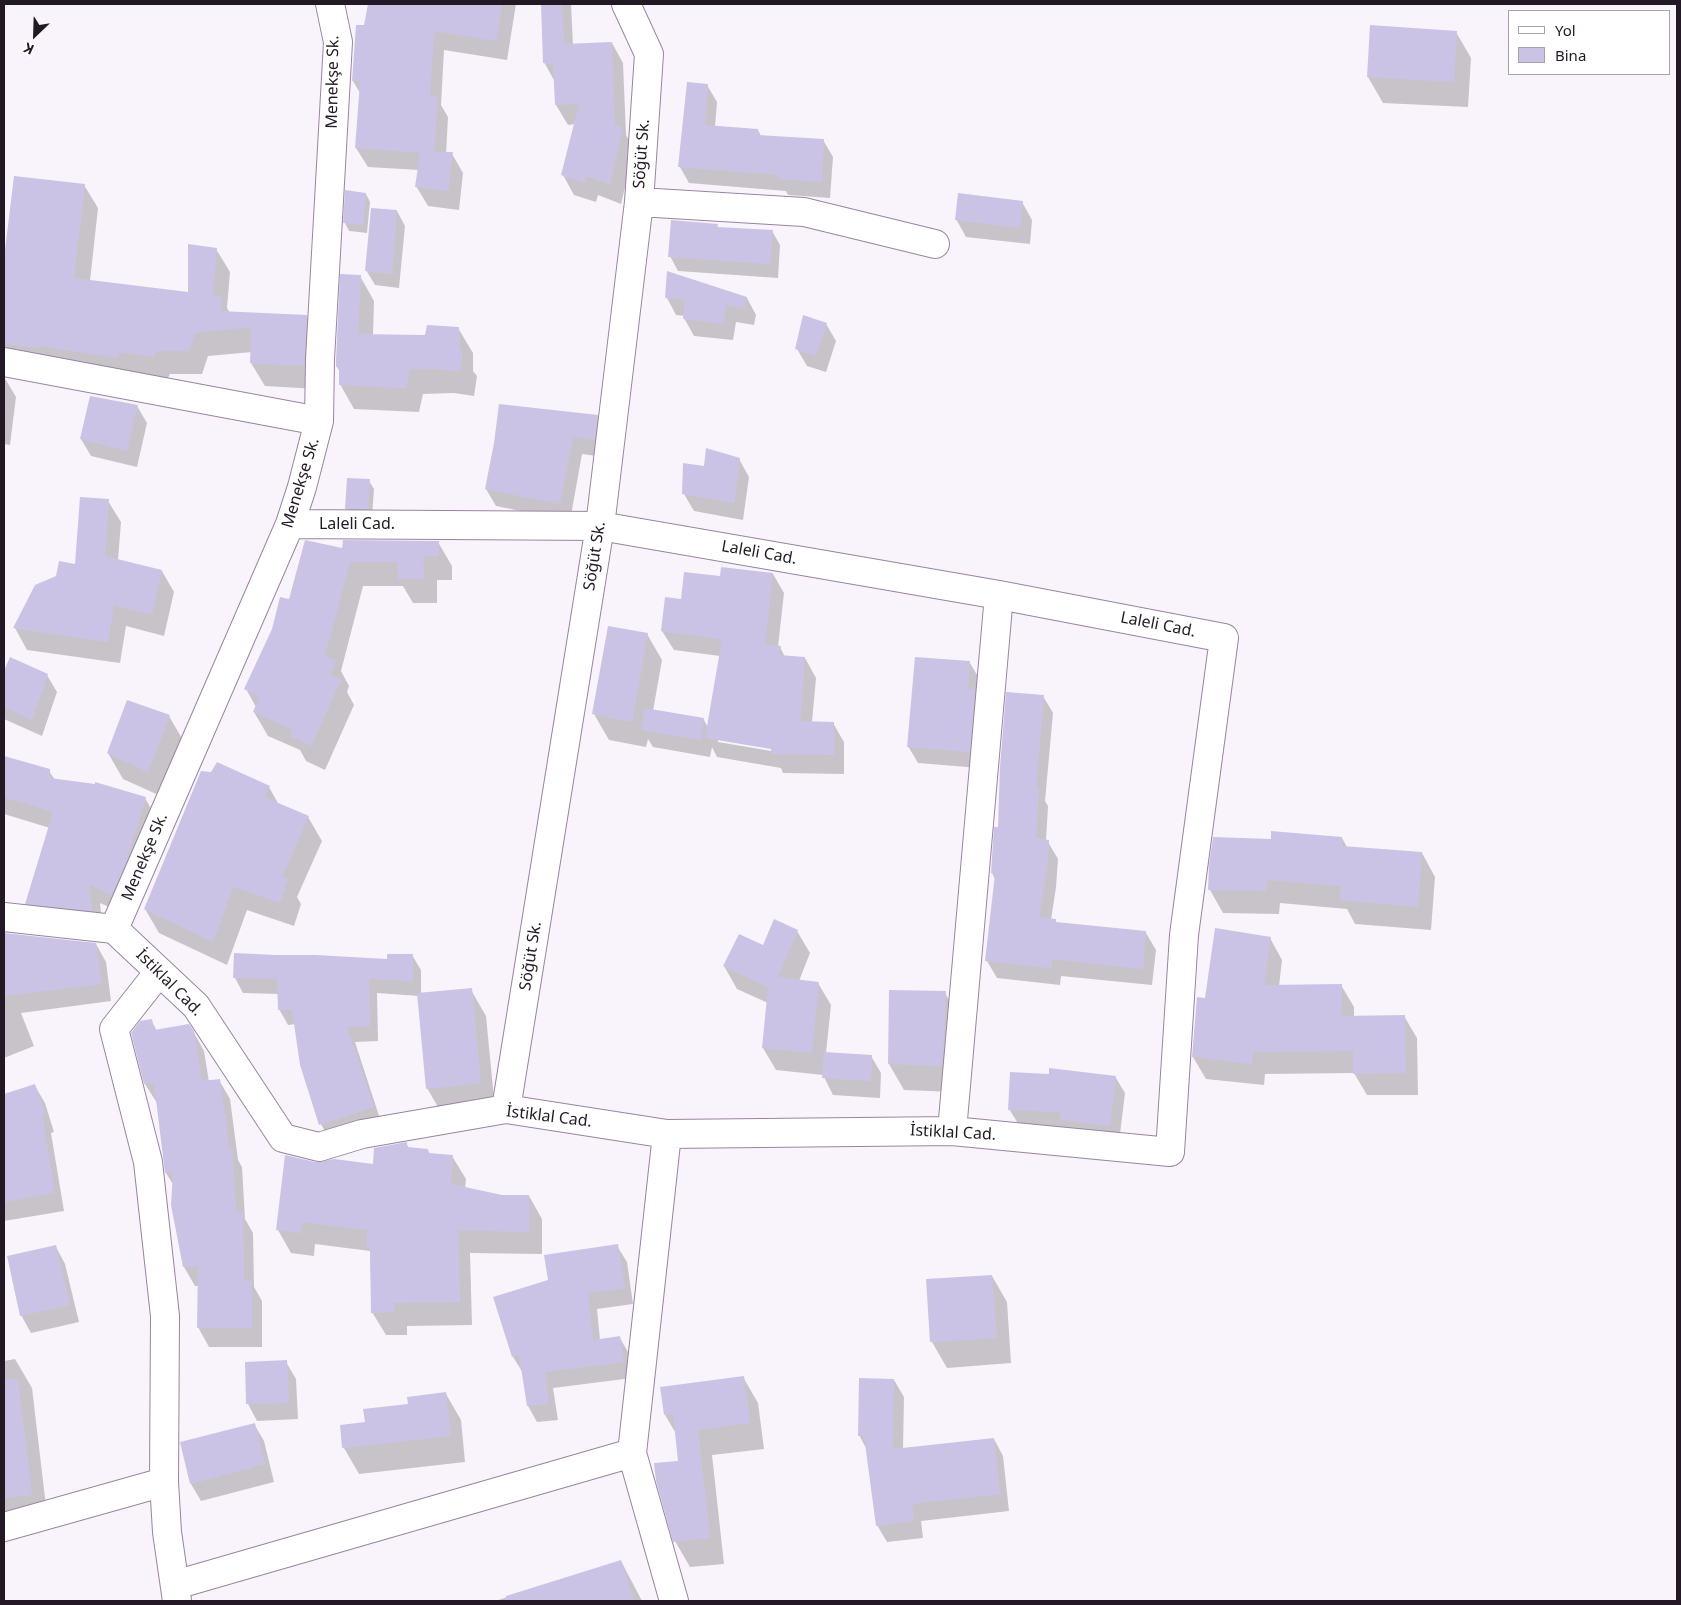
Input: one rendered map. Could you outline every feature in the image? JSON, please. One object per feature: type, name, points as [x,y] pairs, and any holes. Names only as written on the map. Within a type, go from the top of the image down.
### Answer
[{"type":"street","name":"Menekşe Sk.","points":[[114,929],[290,524],[302,487],[319,421],[320,359],[338,42],[330,4]]},
{"type":"street","name":"Söğüt Sk.","points":[[506,1109],[600,526],[639,202],[649,54],[626,4]]},
{"type":"street","points":[[639,202],[804,212],[935,244]]},
{"type":"street","points":[[4,362],[319,421]]},
{"type":"street","name":"Laleli Cad.","points":[[290,524],[600,526],[999,595],[1224,638],[1184,935],[1170,1152]]},
{"type":"street","points":[[952,1130],[999,595]]},
{"type":"street","points":[[4,917],[114,929]]},
{"type":"street","name":"İstiklal Cad.","points":[[114,929],[196,1006],[283,1138],[319,1147],[362,1134],[506,1109],[667,1134],[952,1130],[1170,1152]]},
{"type":"street","points":[[159,972],[114,1029],[149,1171],[165,1316],[164,1482],[167,1532],[176,1593],[632,1453]]},
{"type":"street","points":[[667,1134],[632,1453],[674,1601]]},
{"type":"street","points":[[4,1527],[164,1482]]},
{"type":"building","points":[[368,4],[502,4],[496,41],[434,31],[430,96],[438,97],[434,152],[453,152],[448,191],[415,187],[420,153],[425,153],[355,148],[360,82],[352,81],[356,25],[364,25]]},
{"type":"building","points":[[541,4],[562,4],[564,44],[612,42],[615,125],[623,128],[610,184],[586,176],[585,183],[561,175],[579,104],[555,105],[553,65],[543,63]]},
{"type":"building","points":[[1370,25],[1457,31],[1454,82],[1367,77]]},
{"type":"building","points":[[687,82],[708,84],[705,125],[758,129],[758,135],[824,139],[822,182],[777,179],[778,175],[678,167]]},
{"type":"building","points":[[14,176],[85,184],[74,278],[188,292],[188,244],[217,248],[213,296],[222,297],[220,311],[307,315],[304,366],[250,363],[251,327],[195,333],[189,351],[156,351],[154,357],[119,352],[118,358],[41,346],[40,348],[4,344],[4,258]]},
{"type":"building","points":[[345,190],[366,193],[363,225],[343,223]]},
{"type":"building","points":[[958,193],[1023,201],[1020,228],[955,220]]},
{"type":"building","points":[[371,208],[397,210],[392,274],[365,271]]},
{"type":"building","points":[[671,220],[718,224],[717,227],[773,230],[770,264],[668,257]]},
{"type":"building","points":[[667,271],[747,297],[745,308],[726,305],[724,324],[683,319],[685,300],[665,298]]},
{"type":"building","points":[[340,274],[361,275],[358,334],[425,335],[427,325],[459,327],[460,350],[463,351],[460,372],[439,369],[410,369],[406,388],[339,385],[339,367],[336,367],[336,360]]},
{"type":"building","points":[[803,315],[827,323],[816,356],[795,349]]},
{"type":"building","points":[[90,396],[138,405],[127,451],[80,439]]},
{"type":"building","points":[[499,404],[598,415],[595,440],[573,437],[560,504],[485,489]]},
{"type":"building","points":[[706,448],[740,458],[734,503],[682,494],[683,463],[704,466]]},
{"type":"building","points":[[347,478],[370,479],[368,509],[345,509]]},
{"type":"building","points":[[80,497],[109,499],[105,556],[162,570],[152,615],[114,605],[108,642],[13,628],[35,585],[56,576],[59,561],[75,564]]},
{"type":"building","points":[[305,540],[342,548],[343,540],[439,541],[439,556],[423,556],[424,579],[398,579],[398,562],[350,562],[325,656],[336,661],[330,675],[341,680],[311,746],[290,736],[293,730],[253,712],[259,697],[244,689],[272,629],[280,597],[289,599]]},
{"type":"building","points":[[721,567],[773,573],[765,644],[781,646],[779,655],[805,657],[800,721],[834,722],[834,755],[771,754],[771,749],[705,738],[722,639],[661,631],[665,597],[681,599],[684,572],[720,576]]},
{"type":"building","points":[[608,626],[648,633],[632,722],[592,714]]},
{"type":"building","points":[[10,657],[48,674],[32,720],[4,707],[4,671]]},
{"type":"building","points":[[915,657],[970,661],[968,689],[975,689],[970,752],[907,747]]},
{"type":"building","points":[[1006,692],[1044,695],[1036,787],[1039,788],[1036,838],[1049,840],[1047,870],[1039,917],[1056,919],[1056,922],[1146,931],[1143,969],[1052,959],[1051,968],[985,961],[995,874],[991,873],[994,827],[998,827],[1000,767]]},
{"type":"building","points":[[127,700],[170,715],[148,772],[107,753]]},
{"type":"building","points":[[645,708],[704,718],[701,740],[641,730]]},
{"type":"building","points":[[4,756],[50,769],[50,778],[95,784],[95,782],[146,797],[126,863],[112,895],[89,884],[92,911],[25,904],[53,812],[4,797]]},
{"type":"building","points":[[217,762],[270,786],[264,797],[309,816],[282,877],[288,879],[280,903],[233,887],[213,942],[144,909],[201,771],[211,772]]},
{"type":"building","points":[[1271,831],[1342,837],[1342,846],[1422,852],[1418,907],[1340,900],[1341,886],[1267,880],[1266,891],[1208,890],[1213,837],[1271,839]]},
{"type":"building","points":[[774,919],[798,930],[778,977],[819,982],[812,1053],[762,1048],[768,987],[723,966],[739,934],[763,945]]},
{"type":"building","points":[[1215,928],[1271,937],[1264,985],[1342,984],[1342,1016],[1405,1015],[1406,1073],[1353,1074],[1353,1051],[1253,1052],[1252,1064],[1192,1057],[1197,997],[1205,998]]},
{"type":"building","points":[[4,933],[96,943],[102,984],[4,996]]},
{"type":"building","points":[[234,953],[387,959],[387,954],[413,954],[413,981],[369,979],[370,1026],[347,1027],[374,1107],[319,1125],[300,1065],[292,1010],[278,1010],[277,979],[233,978]]},
{"type":"building","points":[[472,988],[481,1083],[426,1089],[417,993]]},
{"type":"building","points":[[889,990],[946,991],[942,1066],[888,1064]]},
{"type":"building","points":[[152,1019],[154,1030],[189,1024],[194,1031],[202,1081],[220,1079],[229,1147],[232,1147],[236,1212],[243,1212],[244,1280],[252,1281],[252,1328],[197,1328],[198,1266],[183,1267],[171,1205],[173,1172],[165,1173],[154,1083],[144,1084],[131,1033],[140,1021]]},
{"type":"building","points":[[824,1052],[872,1055],[871,1081],[822,1078]]},
{"type":"building","points":[[1049,1068],[1116,1076],[1110,1126],[1060,1120],[1061,1112],[1008,1110],[1010,1072],[1049,1074]]},
{"type":"building","points":[[35,1084],[45,1114],[42,1115],[55,1193],[4,1202],[4,1094]]},
{"type":"building","points":[[407,1142],[407,1147],[428,1149],[428,1153],[453,1155],[451,1184],[502,1195],[529,1195],[529,1232],[458,1230],[460,1302],[394,1303],[394,1312],[371,1313],[370,1248],[367,1248],[367,1230],[302,1222],[301,1233],[276,1230],[285,1155],[315,1162],[334,1159],[373,1164],[374,1148]]},
{"type":"building","points":[[618,1244],[625,1288],[588,1293],[593,1340],[620,1336],[624,1362],[545,1372],[549,1404],[527,1406],[519,1355],[512,1357],[493,1297],[548,1280],[544,1255]]},
{"type":"building","points":[[56,1245],[70,1305],[20,1316],[7,1256]]},
{"type":"building","points":[[992,1275],[997,1338],[930,1342],[926,1279]]},
{"type":"building","points":[[287,1360],[289,1403],[246,1404],[245,1362]]},
{"type":"building","points":[[744,1376],[750,1423],[698,1430],[710,1538],[673,1542],[656,1481],[654,1463],[678,1461],[673,1414],[664,1415],[660,1387]]},
{"type":"building","points":[[859,1378],[894,1379],[893,1449],[994,1438],[1000,1494],[912,1504],[914,1521],[876,1526],[864,1436],[858,1436]]},
{"type":"building","points":[[18,1379],[32,1495],[4,1498],[4,1380]]},
{"type":"building","points":[[446,1392],[451,1436],[342,1448],[340,1425],[365,1422],[363,1409],[408,1404],[407,1397]]},
{"type":"building","points":[[255,1423],[265,1464],[190,1484],[180,1442]]},
{"type":"building","points":[[621,1560],[634,1601],[507,1601],[506,1596]]}]
